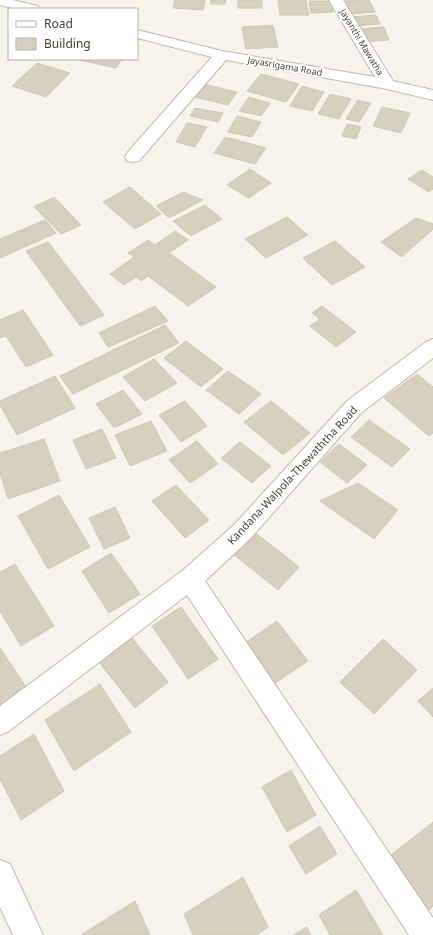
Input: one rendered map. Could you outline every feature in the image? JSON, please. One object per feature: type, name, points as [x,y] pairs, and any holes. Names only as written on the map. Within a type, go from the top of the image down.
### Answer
[{"type":"street","name":"Jayanthi Mawatha","points":[[336,0],[388,84]]},
{"type":"street","points":[[0,1],[29,8]]},
{"type":"street","name":"Jayasrigama Road","points":[[138,34],[222,55],[388,84],[433,95]]},
{"type":"street","points":[[133,157],[222,55]]},
{"type":"street","name":"Kandana-Walpola-Thewaththa Road","points":[[0,722],[190,579],[242,532],[354,407],[433,347]]},
{"type":"street","points":[[190,579],[427,935]]},
{"type":"street","points":[[0,874],[28,935]]},
{"type":"building","points":[[175,0],[205,0],[203,10],[173,8]]},
{"type":"building","points":[[211,0],[226,0],[225,4],[210,4]]},
{"type":"building","points":[[238,0],[262,0],[262,8],[238,8]]},
{"type":"building","points":[[278,0],[306,0],[309,15],[280,15]]},
{"type":"building","points":[[369,0],[375,12],[349,14],[344,1]]},
{"type":"building","points":[[309,1],[332,1],[333,12],[311,13]]},
{"type":"building","points":[[376,15],[380,24],[355,26],[351,17]]},
{"type":"building","points":[[273,25],[278,47],[246,49],[242,27]]},
{"type":"building","points":[[384,27],[389,40],[362,42],[357,29]]},
{"type":"building","points":[[80,60],[121,60],[116,68]]},
{"type":"building","points":[[37,63],[70,73],[46,97],[12,86]]},
{"type":"building","points":[[261,74],[299,84],[286,102],[247,91]]},
{"type":"building","points":[[199,83],[237,92],[228,105],[190,96]]},
{"type":"building","points":[[302,86],[324,92],[312,111],[290,106]]},
{"type":"building","points":[[330,94],[351,99],[339,119],[318,114]]},
{"type":"building","points":[[249,97],[270,103],[261,116],[239,111]]},
{"type":"building","points":[[358,100],[371,103],[359,122],[346,119]]},
{"type":"building","points":[[382,107],[410,113],[401,133],[373,126]]},
{"type":"building","points":[[195,108],[223,113],[218,122],[190,116]]},
{"type":"building","points":[[237,116],[261,122],[252,137],[228,132]]},
{"type":"building","points":[[187,123],[207,127],[195,147],[176,142]]},
{"type":"building","points":[[347,124],[361,127],[356,139],[342,136]]},
{"type":"building","points":[[225,137],[266,148],[255,164],[214,153]]},
{"type":"building","points":[[250,169],[271,183],[249,198],[227,185]]},
{"type":"building","points":[[422,170],[433,177],[433,189],[429,192],[408,179]]},
{"type":"building","points":[[130,187],[161,214],[135,229],[103,202]]},
{"type":"building","points":[[183,192],[203,200],[169,218],[156,206]]},
{"type":"building","points":[[54,197],[81,225],[61,234],[34,207]]},
{"type":"building","points":[[205,205],[222,219],[191,236],[173,221]]},
{"type":"building","points":[[287,217],[308,235],[266,258],[245,239]]},
{"type":"building","points":[[416,218],[433,224],[433,229],[402,257],[381,242]]},
{"type":"building","points":[[45,220],[56,233],[0,258],[0,239]]},
{"type":"building","points":[[175,231],[188,240],[169,253],[216,287],[188,306],[148,276],[141,281],[136,277],[124,285],[110,274],[134,257],[128,253],[148,240],[155,245]]},
{"type":"building","points":[[335,241],[365,267],[332,285],[303,258]]},
{"type":"building","points":[[48,242],[104,315],[80,326],[26,251]]},
{"type":"building","points":[[155,306],[168,321],[108,347],[99,333]]},
{"type":"building","points":[[322,306],[356,332],[336,347],[310,326],[320,319],[312,313]]},
{"type":"building","points":[[23,310],[53,355],[26,367],[6,336],[0,338],[0,320]]},
{"type":"building","points":[[165,325],[179,343],[73,394],[60,376]]},
{"type":"building","points":[[186,341],[223,369],[201,387],[164,358]]},
{"type":"building","points":[[154,359],[177,383],[145,401],[123,377]]},
{"type":"building","points":[[228,371],[261,394],[239,414],[206,390]]},
{"type":"building","points":[[417,374],[433,387],[433,433],[429,436],[384,398]]},
{"type":"building","points":[[55,376],[75,408],[17,435],[0,405],[0,401]]},
{"type":"building","points":[[123,390],[142,414],[114,428],[96,404]]},
{"type":"building","points":[[185,401],[207,426],[181,442],[159,415]]},
{"type":"building","points":[[271,401],[310,433],[283,455],[244,422]]},
{"type":"building","points":[[369,420],[410,449],[392,467],[351,437]]},
{"type":"building","points":[[151,421],[167,451],[130,466],[115,435]]},
{"type":"building","points":[[102,429],[116,458],[86,469],[73,440]]},
{"type":"building","points":[[44,439],[60,481],[8,499],[0,473],[0,453]]},
{"type":"building","points":[[197,441],[218,464],[190,483],[169,460]]},
{"type":"building","points":[[240,442],[271,466],[252,483],[221,458]]},
{"type":"building","points":[[339,444],[367,465],[347,483],[320,462]]},
{"type":"building","points":[[358,483],[398,510],[374,539],[320,501]]},
{"type":"building","points":[[176,485],[209,520],[185,538],[152,501]]},
{"type":"building","points":[[59,495],[90,547],[48,569],[18,516]]},
{"type":"building","points":[[115,507],[130,538],[104,549],[89,518]]},
{"type":"building","points":[[253,531],[299,567],[278,590],[232,553]]},
{"type":"building","points":[[111,553],[140,594],[109,613],[82,571]]},
{"type":"building","points":[[15,564],[54,626],[21,646],[0,611],[0,572]]},
{"type":"building","points":[[181,607],[218,659],[188,679],[152,626]]},
{"type":"building","points":[[277,621],[308,661],[275,683],[245,643]]},
{"type":"building","points":[[131,637],[168,682],[135,708],[99,662]]},
{"type":"building","points":[[383,639],[417,670],[374,714],[340,682]]},
{"type":"building","points":[[0,648],[26,687],[0,705]]},
{"type":"building","points":[[100,684],[131,732],[74,771],[45,720]]},
{"type":"building","points":[[433,688],[433,717],[418,701]]},
{"type":"building","points":[[34,734],[64,791],[21,820],[0,779],[0,756]]},
{"type":"building","points":[[291,770],[316,815],[287,832],[262,787]]},
{"type":"building","points":[[433,822],[433,906],[429,910],[391,855]]},
{"type":"building","points":[[320,826],[337,854],[306,874],[289,846]]},
{"type":"building","points":[[243,877],[268,927],[256,935],[193,935],[184,914]]},
{"type":"building","points":[[356,890],[383,935],[330,935],[319,915]]},
{"type":"building","points":[[135,901],[150,935],[81,935]]},
{"type":"building","points":[[307,927],[311,935],[293,935]]}]
